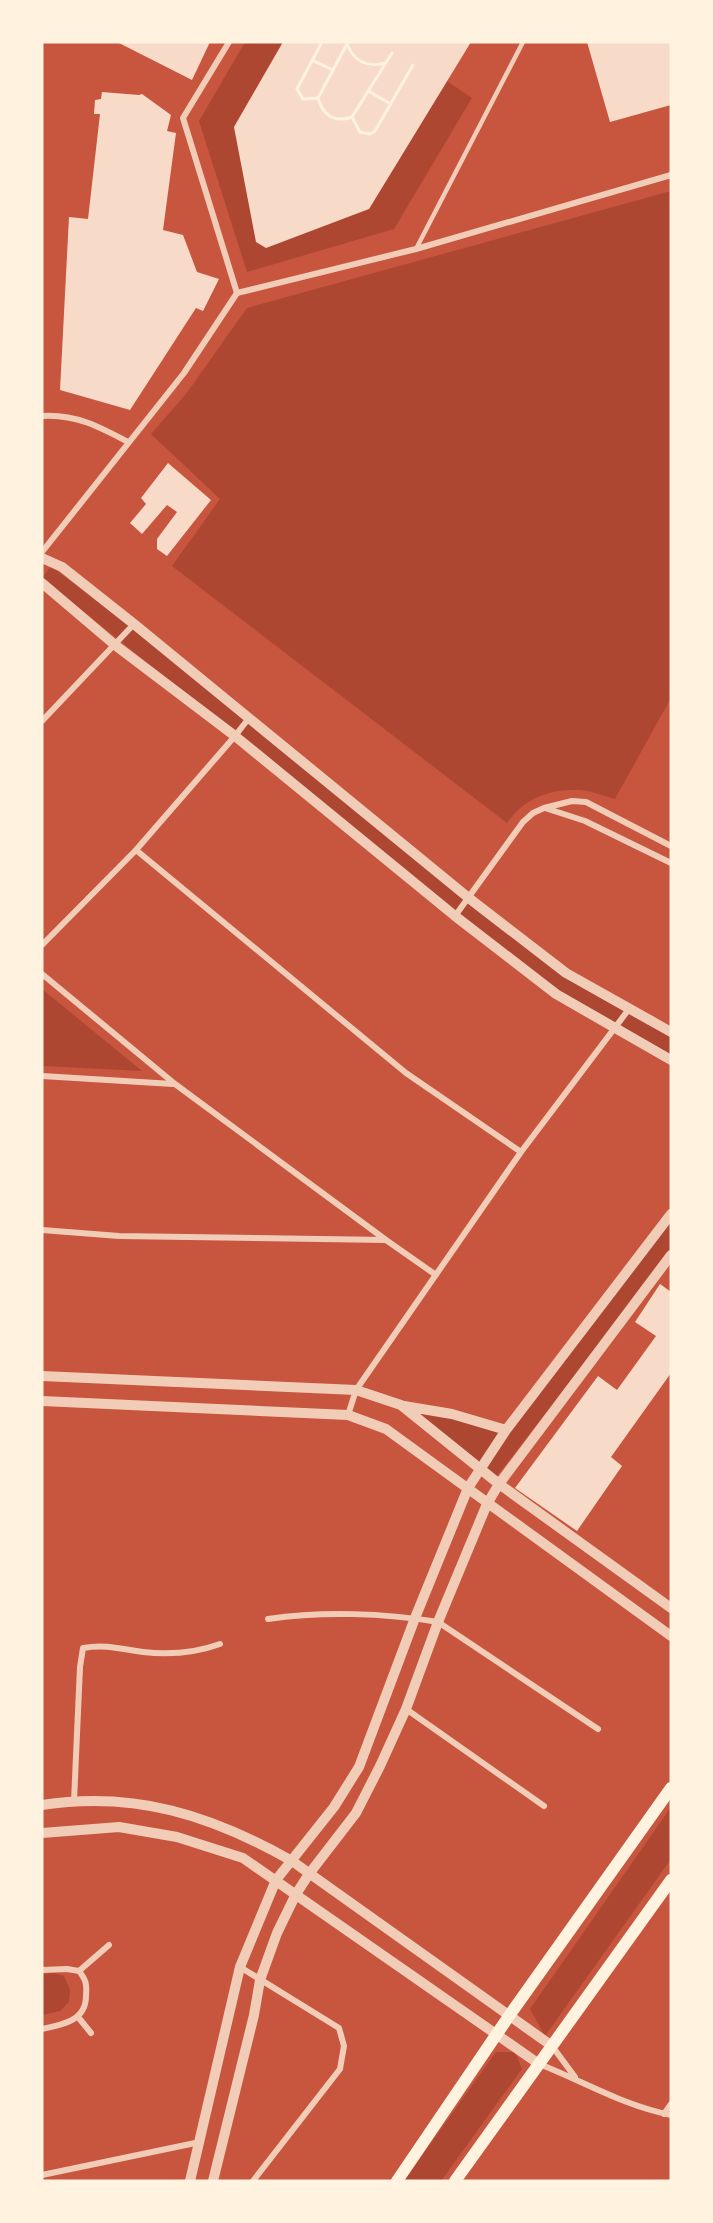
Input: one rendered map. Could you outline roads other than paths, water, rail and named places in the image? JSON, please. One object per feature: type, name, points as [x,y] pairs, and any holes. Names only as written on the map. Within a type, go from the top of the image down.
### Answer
[{"type":"main road","points":[[397,2181],[509,2016],[671,1788]]},
{"type":"main road","points":[[455,2181],[671,1880]]},
{"type":"street","points":[[230,42],[183,118],[237,293]]},
{"type":"street","points":[[42,552],[184,373],[237,293],[416,249],[671,175]]},
{"type":"street","points":[[42,416],[55,415],[94,423],[128,442]]},
{"type":"street","points":[[42,558],[62,567],[134,624],[470,899],[566,973],[671,1032]]},
{"type":"street","points":[[42,583],[115,645],[235,736],[455,916],[556,994],[671,1060]]},
{"type":"street","points":[[42,721],[134,624]]},
{"type":"street","points":[[42,945],[136,850],[249,718]]},
{"type":"street","points":[[455,916],[470,899],[523,822],[532,813],[544,808],[572,801],[593,804],[671,846]]},
{"type":"street","points":[[544,808],[585,821],[669,861],[671,852]]},
{"type":"street","points":[[136,850],[406,1073],[521,1152]]},
{"type":"street","points":[[42,974],[175,1084],[436,1275]]},
{"type":"street","points":[[348,1415],[356,1390],[521,1152],[629,1009]]},
{"type":"street","points":[[42,1076],[175,1084]]},
{"type":"street","points":[[190,2181],[240,1967],[276,1880],[334,1807],[359,1767],[415,1618],[468,1488],[506,1430],[671,1214]]},
{"type":"street","points":[[42,1230],[119,1236],[386,1240]]},
{"type":"street","points":[[213,2181],[254,2016],[260,1980],[277,1933],[296,1894],[309,1874],[356,1813],[406,1709],[438,1622],[487,1504],[499,1484],[671,1255]]},
{"type":"street","points":[[42,1376],[356,1390],[401,1405],[452,1414],[506,1430]]},
{"type":"street","points":[[42,1401],[348,1415],[386,1430],[671,1636]]},
{"type":"street","points":[[401,1405],[499,1484],[671,1608]]},
{"type":"street","points":[[268,1619],[305,1614],[415,1618],[438,1622],[598,1729]]},
{"type":"street","points":[[74,1800],[80,1667],[83,1648],[100,1645],[145,1652],[196,1652],[220,1644]]},
{"type":"street","points":[[406,1709],[544,1806]]},
{"type":"street","points":[[42,1805],[74,1800],[114,1801],[181,1812],[252,1838],[292,1861],[552,2046],[575,2078]]},
{"type":"street","points":[[42,1833],[119,1827],[177,1837],[243,1858],[539,2064],[575,2078],[606,2094],[667,2114],[671,2104]]},
{"type":"street","points":[[79,1971],[109,1945]]},
{"type":"street","points":[[240,1967],[339,2028],[344,2046],[339,2069],[252,2181]]},
{"type":"street","points":[[42,1970],[79,1971],[87,1981],[86,2005],[78,2018],[42,2030]]},
{"type":"street","points":[[78,2018],[91,2033]]},
{"type":"street","points":[[42,2175],[200,2142]]},
{"type":"lane","points":[[416,249],[523,42]]}]
